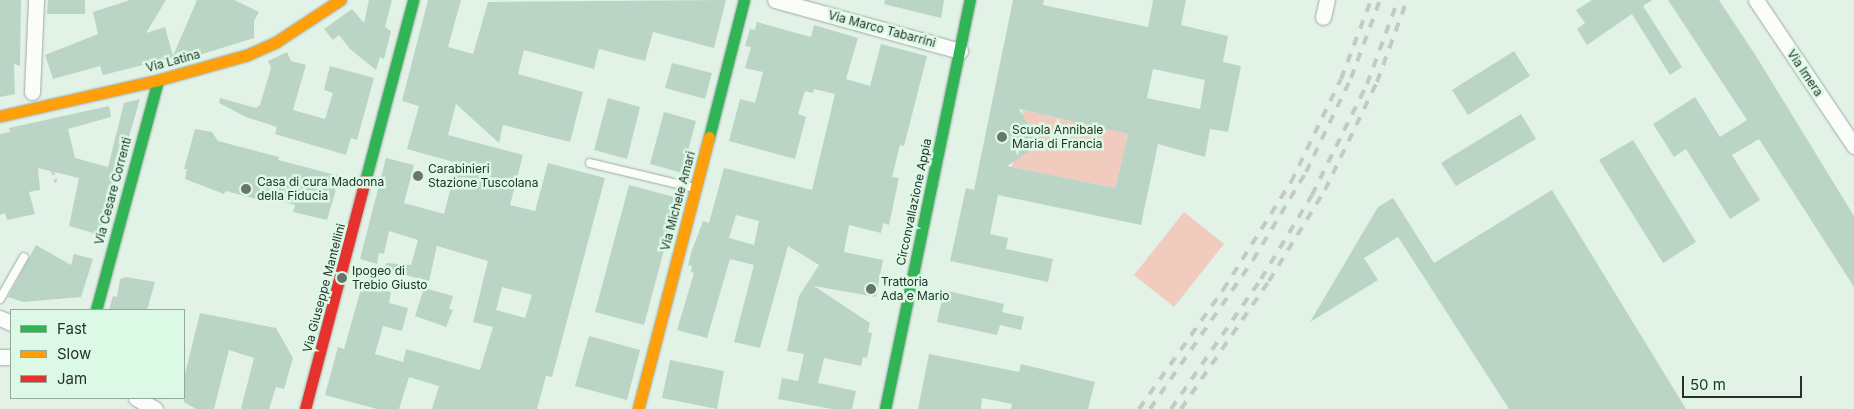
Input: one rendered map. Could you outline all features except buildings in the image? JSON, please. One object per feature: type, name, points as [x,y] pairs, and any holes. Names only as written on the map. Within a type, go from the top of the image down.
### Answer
[{"type":"street","points":[[32,92],[36,0]]},
{"type":"street","name":"Via Latina","points":[[0,116],[158,80],[258,51],[340,0]]},
{"type":"street","name":"Via Giuseppe Mantellini","points":[[305,409],[413,0]]},
{"type":"street","name":"Via Michele Amari","points":[[638,409],[744,0]]},
{"type":"street","name":"Via Marco Tabarrini","points":[[775,0],[960,50]]},
{"type":"street","name":"Circonvallazione Appia","points":[[885,409],[970,0]]},
{"type":"street","points":[[1323,17],[1327,0]]},
{"type":"street","name":"Via Imera","points":[[1756,0],[1854,146]]},
{"type":"street","name":"Via Cesare Correnti","points":[[96,309],[158,80]]},
{"type":"street","points":[[138,399],[155,409]]},
{"type":"lane","points":[[590,163],[696,189]]},
{"type":"lane","points":[[0,299],[24,257]]},
{"type":"path","points":[[50,163],[57,184]]},
{"type":"shaded area","points":[[1023,110],[1128,134],[1115,188],[1012,167],[1016,148],[1032,149],[1035,139],[1020,131]]},
{"type":"shaded area","points":[[1184,212],[1224,244],[1174,307],[1134,275]]},
{"type":"railway","points":[[1139,409],[1223,290],[1291,182],[1341,79],[1371,0]]},
{"type":"railway","points":[[1150,409],[1253,260],[1306,172],[1351,78],[1380,0]]},
{"type":"railway","points":[[1171,409],[1261,279],[1312,195],[1367,84],[1398,0]]},
{"type":"railway","points":[[1181,409],[1269,281],[1325,190],[1377,82],[1407,0]]},
{"type":"traffic: fast","points":[[365,181],[413,0]]},
{"type":"traffic: fast","points":[[709,137],[744,0]]},
{"type":"traffic: fast","points":[[885,409],[970,0]]},
{"type":"traffic: fast","points":[[96,309],[158,80]]},
{"type":"traffic: slow","points":[[0,116],[158,80],[247,55],[276,42],[340,0]]},
{"type":"traffic: slow","points":[[638,409],[709,137]]},
{"type":"traffic: jam","points":[[305,409],[365,181]]},
{"type":"place","name":"Scuola Annibale Maria di Francia","points":[[1002,137]]},
{"type":"place","name":"Carabinieri Stazione Tuscolana","points":[[418,176]]},
{"type":"place","name":"Casa di cura Madonna della Fiducia","points":[[246,189]]},
{"type":"place","name":"Ipogeo di Trebio Giusto","points":[[342,278]]},
{"type":"place","name":"Trattoria Ada e Mario","points":[[871,289]]}]
